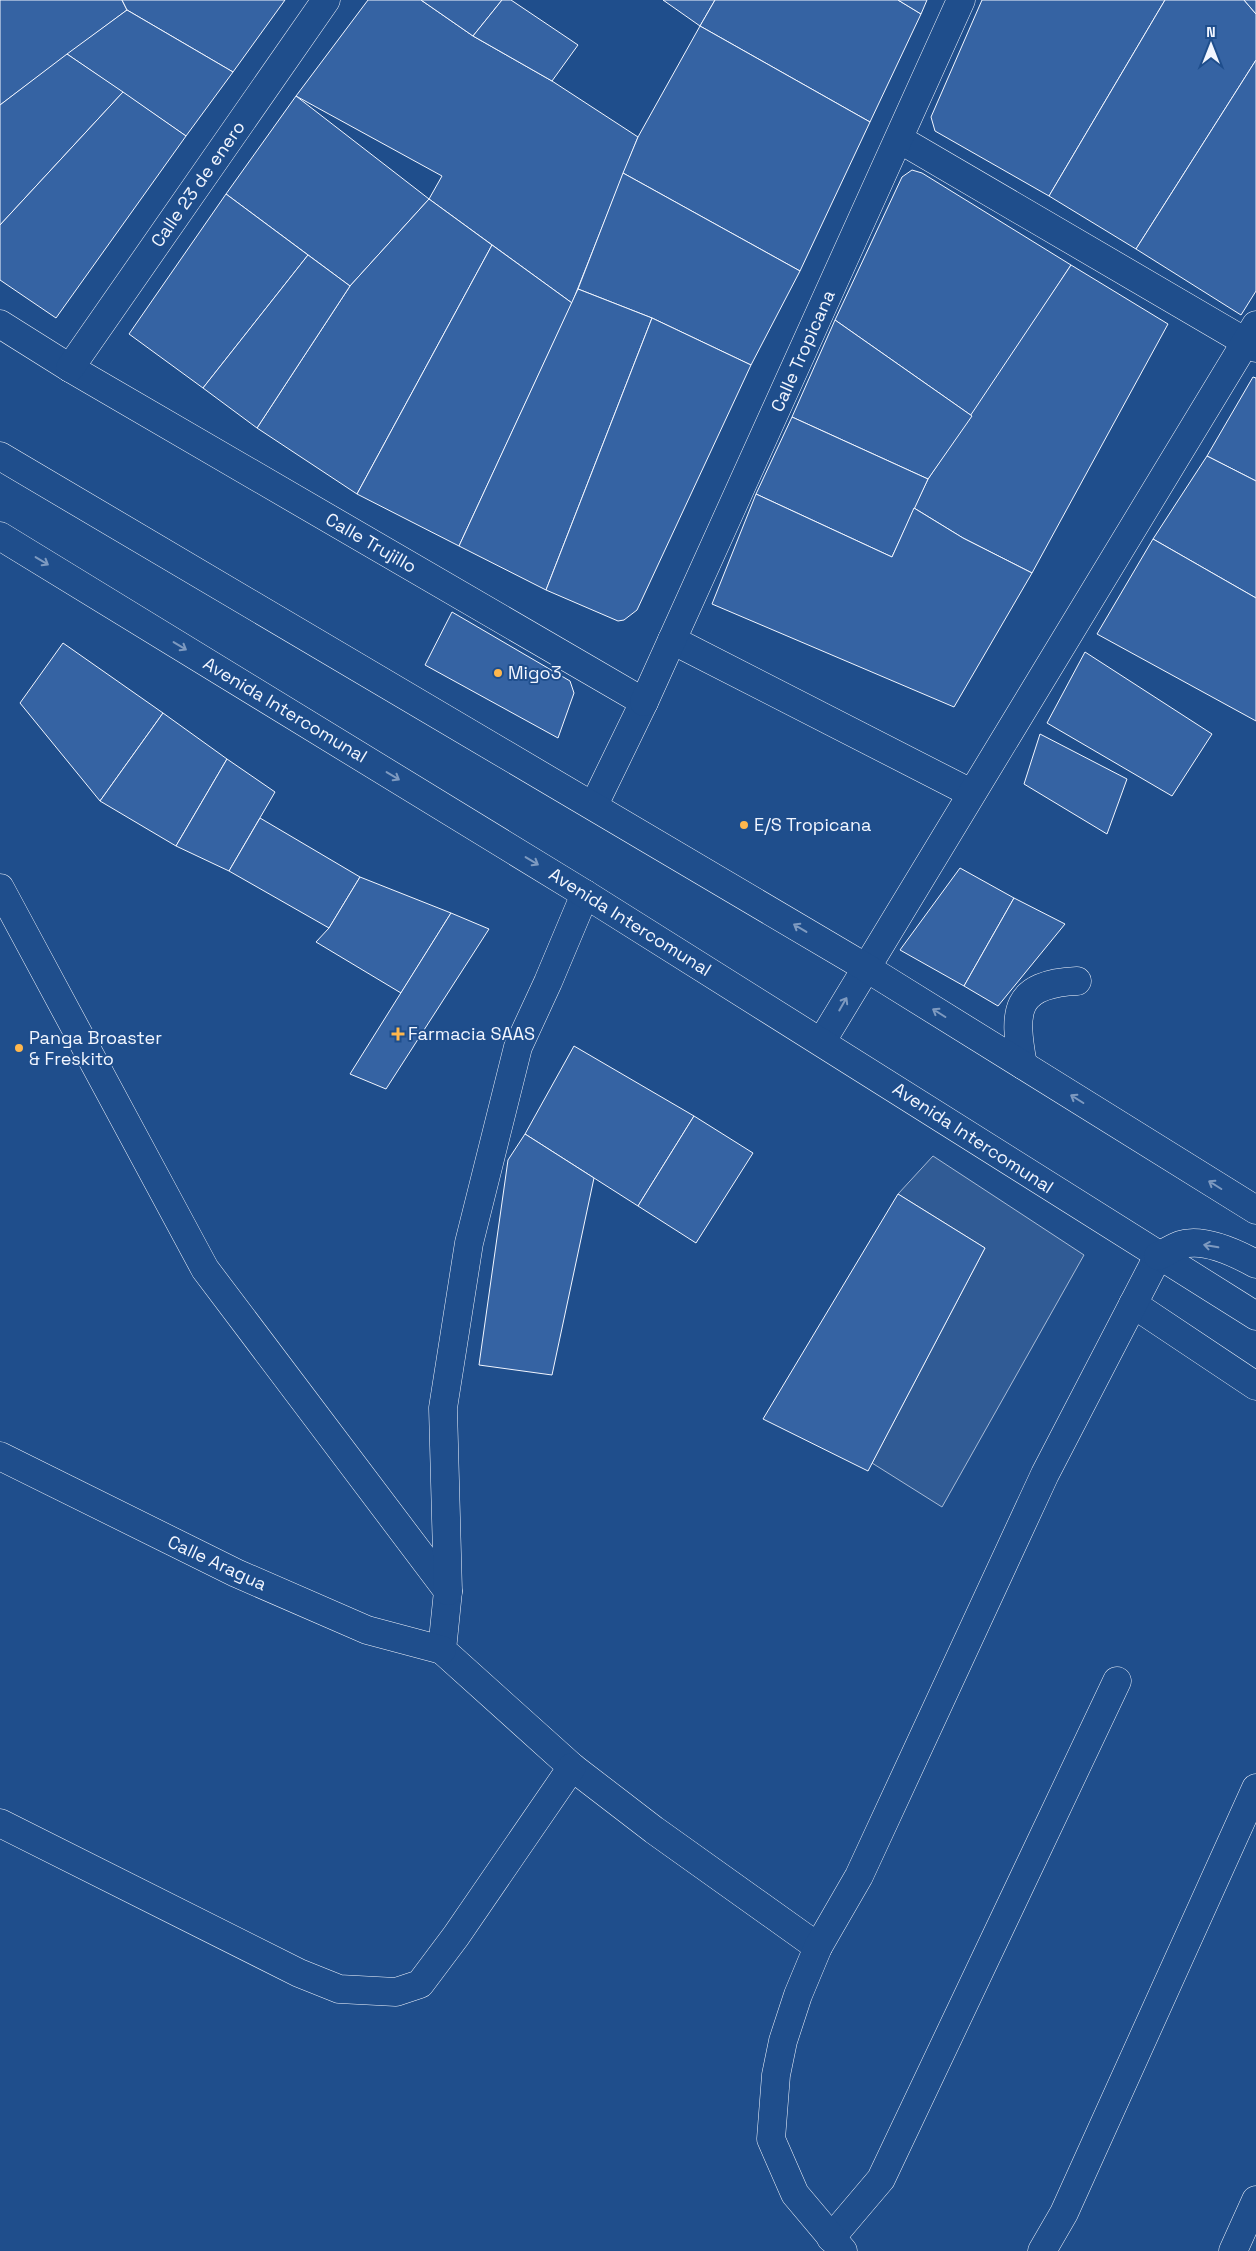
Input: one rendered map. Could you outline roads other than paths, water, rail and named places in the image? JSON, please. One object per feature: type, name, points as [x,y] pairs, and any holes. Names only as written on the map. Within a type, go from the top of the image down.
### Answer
[{"type":"street","name":"Calle 23 de enero","points":[[70,368],[326,0]]},
{"type":"street","name":"Calle Tropicana","points":[[644,702],[961,0]]},
{"type":"street","points":[[822,1041],[971,793],[1252,338],[899,139]]},
{"type":"street","name":"Calle Trujillo","points":[[0,324],[70,368],[644,702]]},
{"type":"street","points":[[0,456],[865,967],[1256,1210]]},
{"type":"street","name":"Avenida Intercomunal","points":[[0,536],[822,1041],[1158,1256],[1256,1316]]},
{"type":"street","points":[[672,640],[971,793]]},
{"type":"street","points":[[594,806],[644,702]]},
{"type":"street","points":[[0,888],[205,1269],[448,1591]]},
{"type":"street","points":[[585,894],[518,1047],[469,1243],[443,1408],[448,1591],[442,1650],[572,1767],[654,1830],[818,1947]]},
{"type":"street","points":[[1023,1065],[1017,1033],[1019,1012],[1026,998],[1038,988],[1055,982],[1077,981]]},
{"type":"street","points":[[1117,1681],[881,2179],[837,2244],[795,2194],[771,2139],[776,2075],[783,2041],[798,1995],[818,1947],[858,1876],[1045,1474],[1158,1256],[1182,1244],[1201,1244],[1229,1249],[1256,1264]]},
{"type":"street","points":[[1133,1304],[1256,1386]]},
{"type":"street","name":"Calle Aragua","points":[[0,1456],[236,1573],[367,1630],[442,1650]]},
{"type":"street","points":[[0,1823],[307,1976],[339,1989],[396,1992],[420,1984],[456,1936],[572,1767]]},
{"type":"street","points":[[1042,2251],[1064,2213],[1256,1788]]},
{"type":"street","points":[[1232,2251],[1256,2200]]},
{"type":"place","name":"Migo3","points":[[498,673]]},
{"type":"place","name":"E/S Tropicana","points":[[744,825]]},
{"type":"place","name":"Farmacia SAAS","points":[[398,1034]]},
{"type":"place","name":"Panga Broaster & Freskito","points":[[19,1048]]}]
